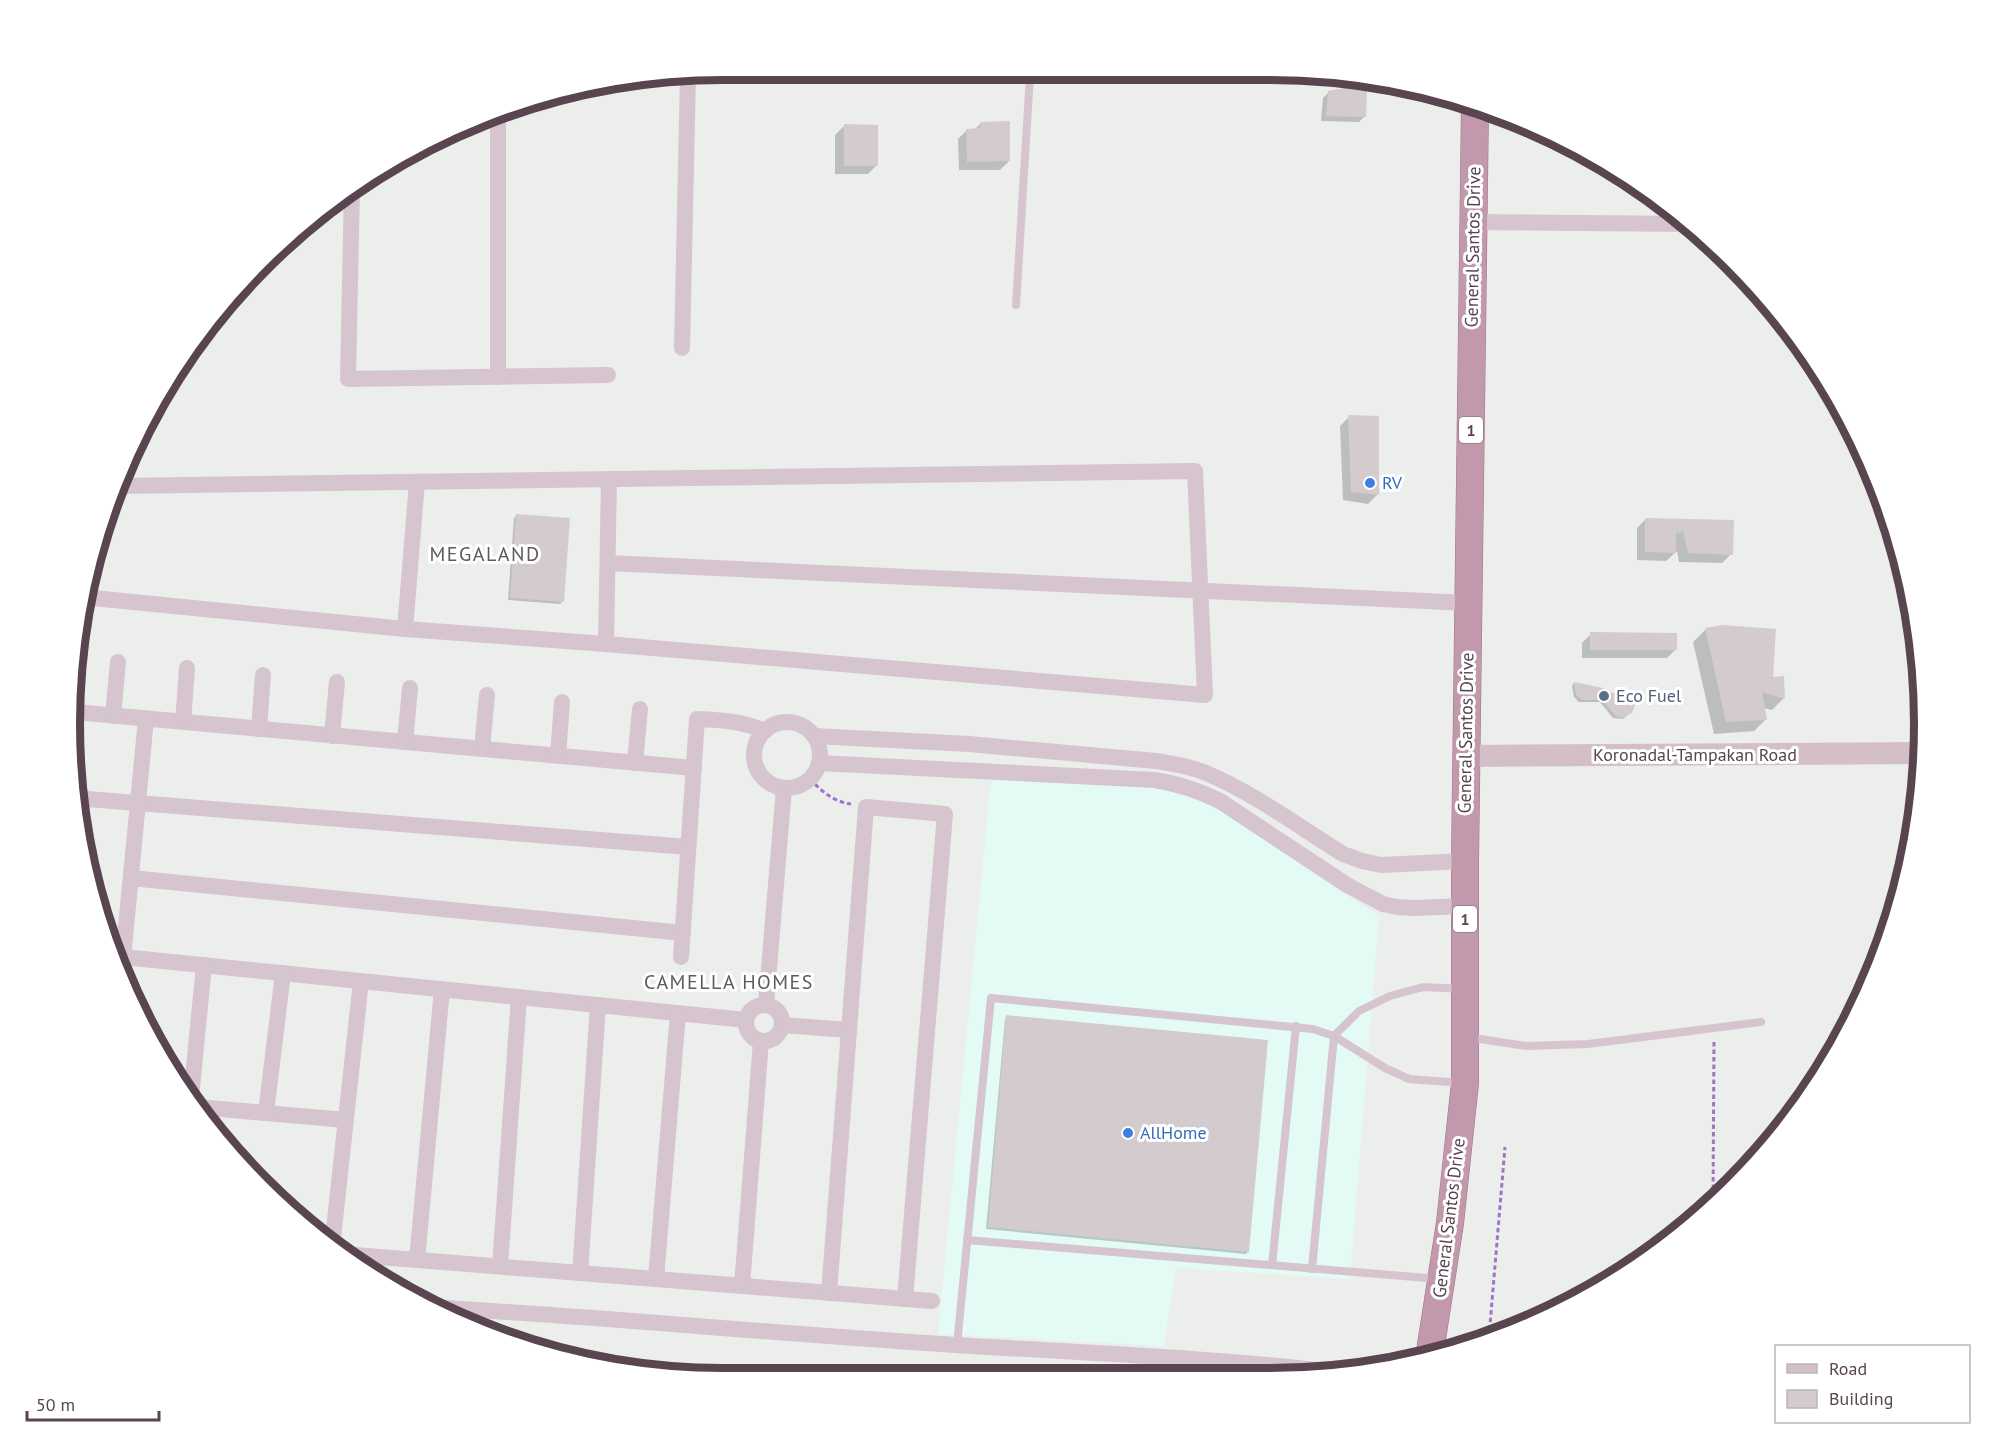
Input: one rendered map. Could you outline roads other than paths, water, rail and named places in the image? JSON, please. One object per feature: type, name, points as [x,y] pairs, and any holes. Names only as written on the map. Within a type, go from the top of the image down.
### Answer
[{"type":"highway","name":"General Santos Drive","points":[[1431,1347],[1442,1279],[1465,1083],[1467,1037],[1465,861],[1475,113]]},
{"type":"main road","name":"Koronadal-Tampakan Road","points":[[1466,756],[1913,753]]},
{"type":"street","points":[[682,348],[688,81]]},
{"type":"street","points":[[498,121],[498,377]]},
{"type":"street","points":[[352,198],[348,379],[608,375]]},
{"type":"street","points":[[1474,222],[1676,224]]},
{"type":"street","points":[[92,598],[405,629],[1205,695],[1195,471],[126,486]]},
{"type":"street","points":[[606,644],[609,479]]},
{"type":"street","points":[[405,629],[417,482]]},
{"type":"street","points":[[608,563],[1468,603]]},
{"type":"street","points":[[113,716],[118,662]]},
{"type":"street","points":[[183,722],[187,668]]},
{"type":"street","points":[[259,729],[263,675]]},
{"type":"street","points":[[332,736],[337,682]]},
{"type":"street","points":[[405,742],[410,688]]},
{"type":"street","points":[[482,749],[487,695]]},
{"type":"street","points":[[558,756],[562,702]]},
{"type":"street","points":[[635,763],[640,709]]},
{"type":"street","points":[[80,713],[694,768]]},
{"type":"street","points":[[123,955],[146,719]]},
{"type":"street","points":[[681,957],[697,719],[735,721],[765,731]]},
{"type":"street","points":[[790,722],[799,724],[814,736],[818,744],[819,763],[810,779],[794,787],[784,788],[767,781],[757,766],[756,747],[765,731],[781,723],[790,722]]},
{"type":"street","points":[[814,736],[969,744],[1156,760],[1206,772],[1343,854],[1362,861],[1381,865],[1465,861]]},
{"type":"street","points":[[819,763],[1155,780],[1180,784],[1220,801],[1347,885],[1383,904],[1415,908],[1465,906]]},
{"type":"street","points":[[766,1005],[784,788]]},
{"type":"street","points":[[84,799],[688,847]]},
{"type":"street","points":[[829,1293],[866,807],[945,814],[905,1299]]},
{"type":"street","points":[[131,878],[683,933]]},
{"type":"street","points":[[124,957],[746,1020]]},
{"type":"street","points":[[191,1086],[204,965]]},
{"type":"street","points":[[266,1113],[283,973]]},
{"type":"street","points":[[333,1236],[361,981]]},
{"type":"street","points":[[417,1260],[442,989]]},
{"type":"street","points":[[500,1266],[519,997]]},
{"type":"street","points":[[580,1273],[598,1005]]},
{"type":"street","points":[[766,1005],[778,1012],[782,1025],[774,1038],[761,1041],[749,1034],[746,1020],[753,1008],[766,1005]]},
{"type":"street","points":[[656,1279],[678,1013]]},
{"type":"street","points":[[782,1025],[849,1030]]},
{"type":"street","points":[[742,1286],[761,1041]]},
{"type":"street","points":[[207,1108],[346,1120]]},
{"type":"street","points":[[361,1256],[932,1301]]},
{"type":"street","points":[[457,1309],[957,1345],[1086,1351],[1291,1367]]},
{"type":"lane","points":[[1016,305],[1029,80]]},
{"type":"lane","points":[[1312,1269],[1334,1036],[1359,1011],[1390,996],[1423,987],[1466,990]]},
{"type":"lane","points":[[957,1345],[991,998],[1313,1029],[1334,1036],[1385,1068],[1409,1079],[1465,1083]]},
{"type":"lane","points":[[1467,1037],[1526,1046],[1588,1044],[1761,1022]]},
{"type":"lane","points":[[1272,1265],[1296,1026]]},
{"type":"lane","points":[[967,1240],[1442,1279]]},
{"type":"place","name":"RV","points":[[1370,483]]},
{"type":"place","name":"Eco Fuel","points":[[1604,696]]},
{"type":"place","name":"AllHome","points":[[1128,1133]]},
{"type":"district","name":"MEGALAND","points":[[485,554]]},
{"type":"district","name":"CAMELLA HOMES","points":[[729,982]]}]
